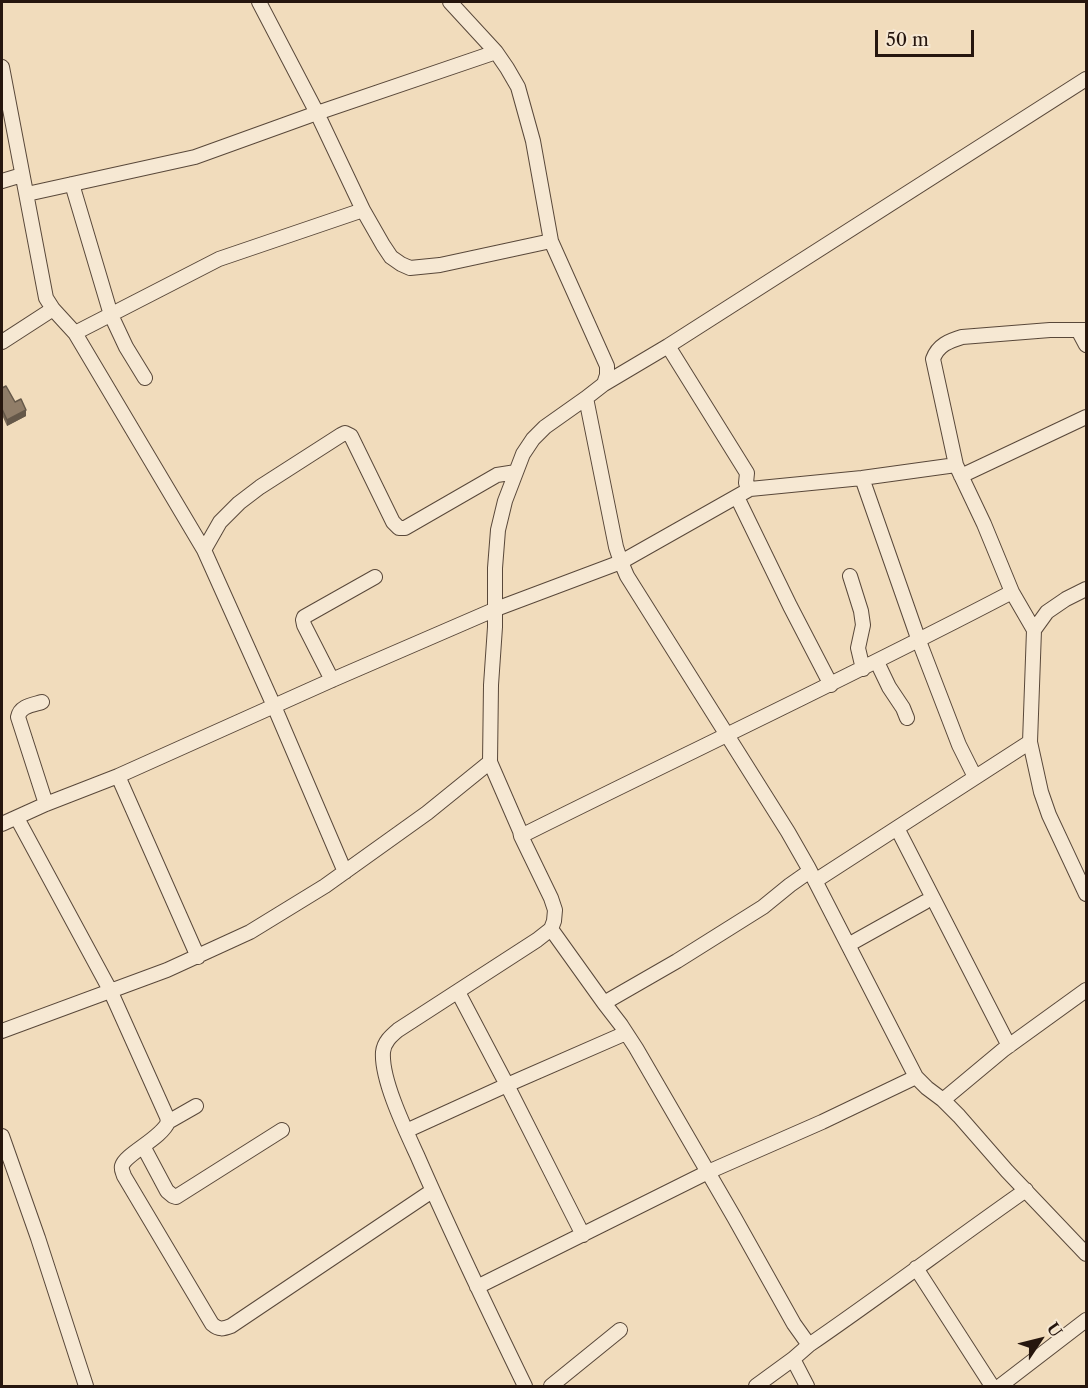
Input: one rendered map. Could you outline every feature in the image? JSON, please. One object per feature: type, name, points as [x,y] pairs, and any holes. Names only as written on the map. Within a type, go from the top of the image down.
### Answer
[{"type":"street","points":[[259,2],[317,113],[363,210],[391,257],[410,268],[440,265],[551,241]]},
{"type":"street","points":[[450,2],[496,52],[518,87],[532,141],[551,241],[608,366],[604,384]]},
{"type":"street","points":[[27,194],[195,157],[496,52]]},
{"type":"street","points":[[2,68],[3,90],[27,194],[46,298],[75,333],[204,550],[345,872]]},
{"type":"street","points":[[525,1386],[432,1191],[406,1131],[386,1076],[383,1052],[386,1042],[398,1030],[458,993],[551,929],[555,915],[551,897],[521,836],[490,762],[490,686],[498,530],[501,514],[523,454],[545,427],[604,384],[668,346],[1086,79]]},
{"type":"street","points":[[2,181],[22,175]]},
{"type":"street","points":[[72,184],[111,315],[126,347],[145,378]]},
{"type":"street","points":[[75,333],[219,259],[363,210]]},
{"type":"street","points":[[2,342],[53,309]]},
{"type":"street","points":[[1086,345],[1082,330],[1050,330],[962,337],[952,340],[939,349],[933,359],[958,471],[984,524],[1012,592],[1034,630],[1030,742],[1047,808],[1086,894]]},
{"type":"street","points":[[668,346],[747,473],[746,483],[750,489]]},
{"type":"street","points":[[608,366],[617,372],[624,372]]},
{"type":"street","points":[[586,398],[621,562],[634,588],[788,832],[916,1077],[959,1116],[1007,1171],[1086,1254]]},
{"type":"street","points":[[2,824],[118,776],[495,609],[621,562],[750,489],[958,471],[1086,417]]},
{"type":"street","points":[[204,550],[220,522],[239,503],[345,433],[351,436],[393,522],[399,528],[405,528],[497,475],[516,472]]},
{"type":"street","points":[[862,478],[958,745],[975,777]]},
{"type":"street","points":[[737,497],[831,685]]},
{"type":"street","points":[[850,576],[863,625],[858,648],[863,669]]},
{"type":"street","points":[[332,680],[304,625],[304,617],[375,577]]},
{"type":"street","points":[[1034,630],[1047,612],[1065,599],[1086,589]]},
{"type":"street","points":[[521,836],[831,685],[1012,592]]},
{"type":"street","points":[[877,662],[907,718]]},
{"type":"street","points":[[42,702],[22,708],[18,717],[46,804]]},
{"type":"street","points":[[604,1003],[764,908],[790,885],[813,876],[897,828],[1030,742]]},
{"type":"street","points":[[2,1031],[167,970],[250,932],[345,872],[427,813],[490,762]]},
{"type":"street","points":[[118,776],[198,957]]},
{"type":"street","points":[[17,818],[110,990],[163,1106],[168,1122]]},
{"type":"street","points":[[897,828],[1008,1046]]},
{"type":"street","points":[[848,945],[925,902]]},
{"type":"street","points":[[551,929],[626,1033],[794,1324],[809,1345]]},
{"type":"street","points":[[943,1100],[1008,1046],[1086,990]]},
{"type":"street","points":[[458,993],[583,1235]]},
{"type":"street","points":[[406,1131],[626,1033]]},
{"type":"street","points":[[477,1287],[708,1172],[822,1122],[916,1077]]},
{"type":"street","points":[[196,1106],[168,1122],[164,1130],[123,1164],[122,1170],[216,1328],[231,1326],[432,1191]]},
{"type":"street","points":[[143,1146],[167,1191],[176,1197],[282,1130]]},
{"type":"street","points":[[2,1136],[86,1386]]},
{"type":"street","points":[[756,1386],[809,1345],[1026,1190]]},
{"type":"street","points":[[916,1268],[992,1386]]},
{"type":"street","points":[[1000,1386],[1086,1320]]},
{"type":"street","points":[[551,1386],[620,1330]]},
{"type":"street","points":[[793,1359],[807,1386]]},
{"type":"building","points":[[6,386],[15,402],[21,399],[26,410],[7,420],[2,409],[2,388]]}]
